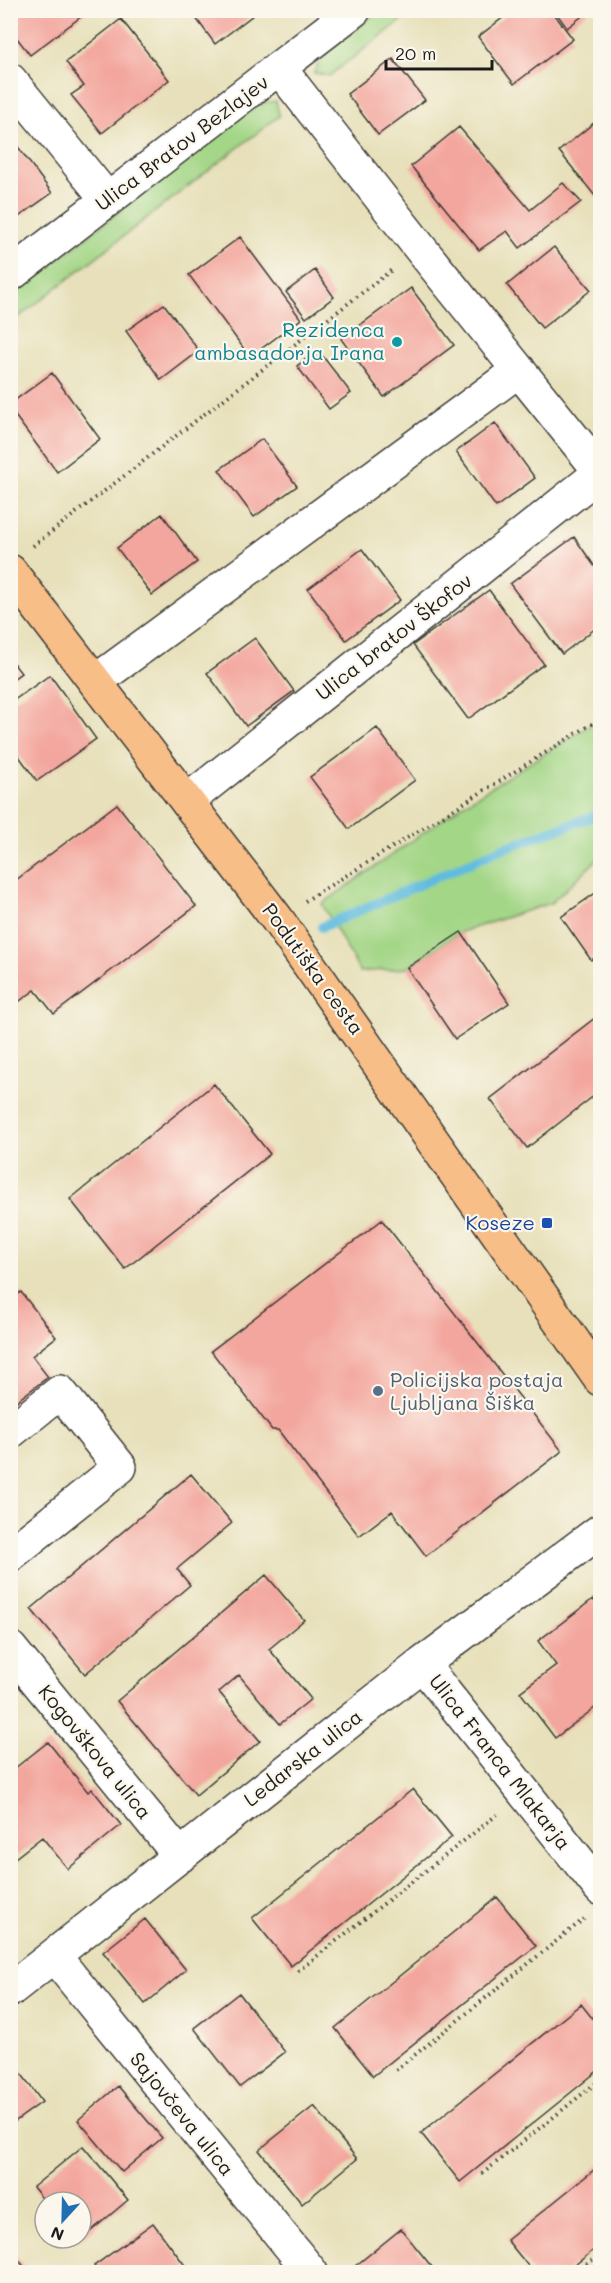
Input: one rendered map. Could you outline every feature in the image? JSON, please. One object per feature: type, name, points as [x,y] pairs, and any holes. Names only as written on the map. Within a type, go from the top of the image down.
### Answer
[{"type":"main road","name":"Podutiška cesta","points":[[18,561],[96,681],[277,919],[600,1379]]},
{"type":"street","name":"Ulica Bratov Bezlajev","points":[[10,275],[354,10]]},
{"type":"street","name":"Ulica bratov Škofov","points":[[187,801],[600,472],[280,69]]},
{"type":"street","points":[[10,80],[107,199]]},
{"type":"street","points":[[96,681],[519,370]]},
{"type":"street","points":[[10,1432],[60,1392],[120,1467],[10,1555]]},
{"type":"street","name":"Ledarska ulica","points":[[10,1990],[422,1664],[600,1531]]},
{"type":"street","name":"Kogovškova ulica","points":[[10,1648],[180,1856]]},
{"type":"street","name":"Ulica Franca Mlakarja","points":[[422,1664],[524,1793],[596,1901]]},
{"type":"street","name":"Sajovčeva ulica","points":[[54,1956],[311,2272]]},
{"type":"path","points":[[18,561],[420,248]]},
{"type":"path","points":[[277,919],[600,718]]},
{"type":"path","points":[[298,1971],[524,1793]]},
{"type":"path","points":[[396,2070],[596,1901]]},
{"type":"path","points":[[482,2174],[600,2080]]},
{"type":"path","points":[[577,2272],[600,2254]]},
{"type":"green space","points":[[379,11],[414,11],[329,76],[314,73],[322,55]]},
{"type":"green space","points":[[276,101],[279,116],[11,323],[11,296],[255,106]]},
{"type":"green space","points":[[600,719],[600,857],[551,903],[461,932],[407,968],[360,972],[322,904],[467,802]]},
{"type":"building","points":[[10,10],[90,10],[30,55],[10,29]]},
{"type":"building","points":[[190,10],[256,10],[257,12],[215,44]]},
{"type":"building","points":[[513,10],[551,10],[573,39],[514,84],[478,37]]},
{"type":"building","points":[[554,10],[590,10],[567,28]]},
{"type":"building","points":[[121,19],[169,80],[102,133],[71,95],[84,86],[66,62]]},
{"type":"building","points":[[393,59],[425,100],[378,135],[347,94]]},
{"type":"building","points":[[600,118],[600,191],[595,196],[559,151]]},
{"type":"building","points":[[459,127],[530,210],[563,183],[581,202],[520,248],[507,231],[479,250],[411,166]]},
{"type":"building","points":[[10,136],[52,193],[10,223]]},
{"type":"building","points":[[240,237],[301,319],[250,357],[189,275]]},
{"type":"building","points":[[554,247],[591,290],[542,328],[507,285]]},
{"type":"building","points":[[315,270],[334,297],[306,318],[286,292]]},
{"type":"building","name":"Rezidenca ambasadorja Irana","points":[[411,288],[454,345],[384,397],[341,339]]},
{"type":"building","points":[[164,304],[199,351],[161,380],[126,331]]},
{"type":"building","points":[[318,350],[351,393],[329,409],[297,366]]},
{"type":"building","points":[[52,373],[100,439],[57,472],[10,409],[10,404]]},
{"type":"building","points":[[495,423],[535,478],[496,507],[456,452]]},
{"type":"building","points":[[262,439],[297,486],[254,517],[219,470]]},
{"type":"building","points":[[162,514],[197,562],[152,595],[117,548]]},
{"type":"building","points":[[574,537],[600,574],[600,625],[562,654],[510,584]]},
{"type":"building","points":[[362,549],[400,600],[346,640],[308,589]]},
{"type":"building","points":[[489,590],[544,664],[468,719],[413,645]]},
{"type":"building","points":[[255,638],[294,691],[246,726],[207,673]]},
{"type":"building","points":[[10,659],[21,673],[10,681]]},
{"type":"building","points":[[50,675],[96,739],[37,781],[10,744],[10,703]]},
{"type":"building","points":[[377,728],[415,780],[349,829],[310,777]]},
{"type":"building","points":[[117,804],[196,906],[54,1014],[35,990],[10,1008],[10,881],[12,883]]},
{"type":"building","points":[[600,890],[600,954],[591,960],[561,917]]},
{"type":"building","points":[[461,932],[509,1003],[455,1039],[407,968]]},
{"type":"building","points":[[600,1014],[600,1091],[527,1148],[490,1099]]},
{"type":"building","points":[[214,1084],[270,1154],[125,1269],[70,1199]]},
{"type":"building","name":"Policijska postaja Ljubljana Šiška","points":[[382,1220],[562,1451],[426,1556],[392,1511],[359,1536],[278,1430],[272,1430],[211,1351]]},
{"type":"building","points":[[21,1292],[56,1337],[32,1356],[48,1377],[10,1406],[10,1300]]},
{"type":"building","points":[[191,1474],[232,1523],[177,1569],[190,1585],[85,1674],[31,1609]]},
{"type":"building","points":[[266,1575],[304,1620],[269,1649],[311,1699],[280,1724],[239,1675],[219,1692],[260,1741],[196,1795],[117,1701]]},
{"type":"building","points":[[593,1599],[600,1609],[600,1704],[555,1738],[520,1692],[556,1665],[538,1641]]},
{"type":"building","points":[[48,1742],[88,1792],[92,1789],[121,1825],[68,1869],[42,1837],[10,1862],[10,1772]]},
{"type":"building","points":[[413,1789],[452,1837],[291,1966],[252,1918]]},
{"type":"building","points":[[497,1897],[536,1946],[373,2076],[335,2028]]},
{"type":"building","points":[[145,1919],[186,1970],[145,2004],[103,1952]]},
{"type":"building","points":[[239,1993],[285,2052],[240,2087],[194,2028]]},
{"type":"building","points":[[581,2004],[600,2028],[600,2069],[460,2182],[421,2133]]},
{"type":"building","points":[[10,2058],[42,2102],[10,2125]]},
{"type":"building","points":[[118,2086],[162,2138],[122,2172],[78,2120]]},
{"type":"building","points":[[314,2106],[357,2159],[302,2204],[259,2150]]},
{"type":"building","points":[[83,2146],[128,2200],[93,2229],[93,2190],[35,2190],[33,2187]]},
{"type":"building","points":[[600,2165],[600,2245],[566,2272],[533,2272],[507,2240]]},
{"type":"building","points":[[153,2223],[190,2272],[98,2272],[94,2266]]},
{"type":"building","points":[[401,2229],[436,2272],[401,2272],[395,2266],[387,2272],[349,2271]]},
{"type":"building","points":[[10,2248],[28,2272],[10,2272]]},
{"type":"waterway","points":[[322,927],[501,849],[600,814]]},
{"type":"place","name":"Rezidenca ambasadorja Irana","points":[[397,342]]},
{"type":"place","name":"Koseze","points":[[547,1223]]},
{"type":"place","name":"Policijska postaja Ljubljana Šiška","points":[[378,1391]]}]
